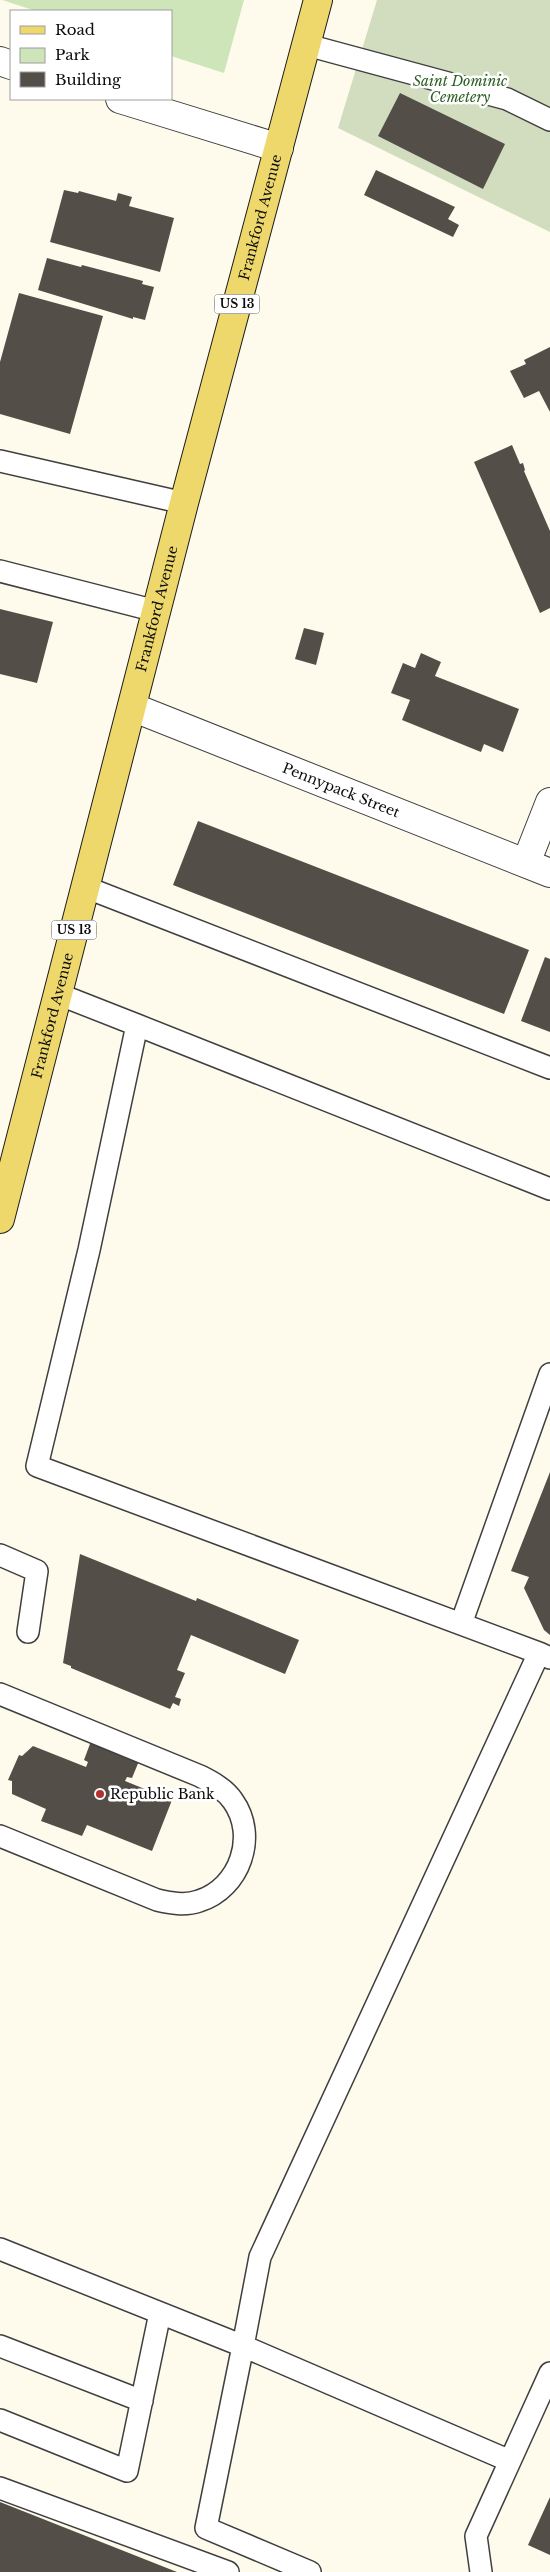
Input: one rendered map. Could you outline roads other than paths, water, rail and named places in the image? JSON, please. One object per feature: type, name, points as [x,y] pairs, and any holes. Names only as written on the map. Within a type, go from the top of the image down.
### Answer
[{"type":"main road","name":"Frankford Avenue","points":[[0,1219],[184,503],[318,0]]},
{"type":"street","points":[[123,100],[279,148]]},
{"type":"street","name":"Pennypack Street","points":[[132,707],[538,868]]},
{"type":"street","points":[[538,868],[550,802]]},
{"type":"lane","points":[[307,44],[507,99],[550,120]]},
{"type":"lane","points":[[0,461],[184,503]]},
{"type":"lane","points":[[0,571],[156,611]]},
{"type":"lane","points":[[85,887],[550,1068]]},
{"type":"lane","points":[[58,994],[550,1189]]},
{"type":"lane","points":[[137,1025],[89,1250],[37,1466],[545,1656],[260,2257],[206,2528],[310,2572]]},
{"type":"lane","points":[[461,1624],[550,1374]]},
{"type":"lane","points":[[0,1555],[37,1571],[28,1632]]},
{"type":"lane","points":[[0,1694],[200,1776],[218,1786],[233,1800],[243,1819],[246,1839],[242,1860],[232,1878],[217,1893],[198,1902],[177,1904],[157,1900],[0,1836]]},
{"type":"lane","points":[[0,2233],[24,2258]]},
{"type":"lane","points":[[0,2249],[243,2346],[510,2461]]},
{"type":"lane","points":[[0,2420],[127,2471],[160,2313]]},
{"type":"lane","points":[[0,2346],[142,2401]]},
{"type":"lane","points":[[481,2572],[476,2536],[550,2373]]},
{"type":"lane","points":[[0,2488],[228,2572]]},
{"type":"place","name":"Republic Bank","points":[[100,1794]]},
{"type":"park label","name":"Saint Dominic Cemetery","points":[[460,89]]}]
